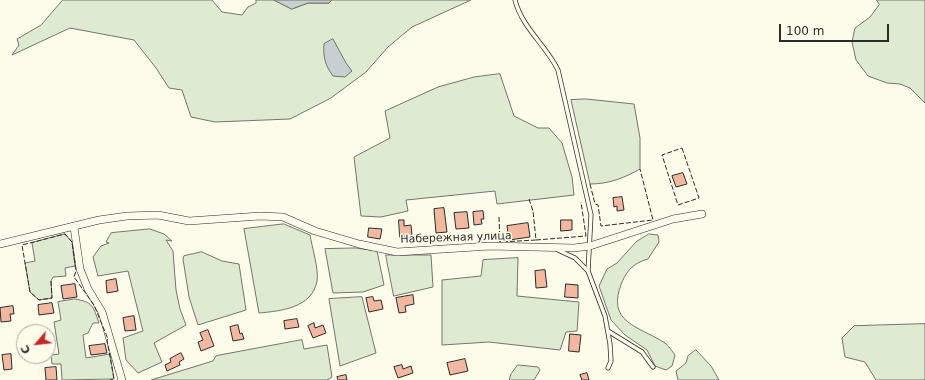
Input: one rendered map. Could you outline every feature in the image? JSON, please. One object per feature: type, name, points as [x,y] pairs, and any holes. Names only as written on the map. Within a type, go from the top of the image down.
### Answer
[{"type":"street","name":"Набережная улица","points":[[0,244],[99,220],[158,214],[189,221],[275,217],[283,218],[315,231],[359,244],[397,252],[490,246],[574,248],[590,246],[673,219],[702,214]]},
{"type":"street","points":[[74,227],[80,269],[88,289],[102,312],[122,380]]},
{"type":"lane","points":[[515,0],[518,13],[538,42],[551,56],[558,70],[591,215],[588,271]]},
{"type":"lane","points":[[552,248],[575,258],[588,271],[605,316],[611,361],[608,368]]},
{"type":"lane","points":[[608,331],[642,352],[653,367]]},
{"type":"green space","points":[[63,0],[212,0],[222,12],[242,15],[248,7],[256,3],[256,0],[274,0],[292,9],[308,3],[329,3],[332,0],[471,0],[412,27],[388,47],[366,72],[331,98],[290,119],[215,122],[191,117],[182,90],[169,88],[156,68],[134,40],[70,28],[12,55],[19,45],[17,39],[41,25]]},
{"type":"green space","points":[[877,0],[925,0],[925,103],[910,88],[900,84],[887,83],[868,76],[856,60],[852,42],[855,28],[870,17],[879,5]]},
{"type":"green space","points":[[500,74],[514,116],[538,128],[549,128],[562,143],[572,177],[574,195],[497,204],[495,191],[406,200],[408,211],[381,217],[361,216],[354,157],[390,138],[385,111],[438,87],[474,77]]},
{"type":"green space","points":[[586,99],[634,104],[640,138],[640,169],[616,180],[590,184],[571,100]]},
{"type":"green space","points":[[284,224],[310,235],[316,265],[317,281],[314,290],[309,297],[302,302],[286,309],[259,313],[244,229]]},
{"type":"green space","points":[[150,229],[164,234],[172,241],[166,240],[173,251],[176,290],[180,309],[186,325],[154,343],[162,362],[138,373],[126,360],[123,338],[143,331],[128,271],[98,276],[93,257],[101,246],[109,243],[106,242],[111,233]]},
{"type":"green space","points":[[65,234],[72,242],[75,266],[65,268],[66,276],[53,277],[51,281],[52,298],[39,300],[30,292],[25,263],[35,261],[32,243]]},
{"type":"green space","points":[[649,234],[658,235],[659,242],[648,259],[639,262],[627,273],[622,282],[618,296],[618,306],[621,315],[627,322],[665,343],[675,355],[672,366],[666,370],[655,366],[647,350],[625,335],[611,320],[599,286],[607,269],[617,263],[636,242]]},
{"type":"green space","points":[[356,248],[377,251],[384,285],[363,292],[333,293],[325,249]]},
{"type":"green space","points":[[202,252],[222,261],[239,264],[246,310],[198,325],[189,297],[183,259],[184,256]]},
{"type":"green space","points":[[386,255],[431,255],[433,287],[394,296]]},
{"type":"green space","points":[[518,258],[517,296],[579,302],[577,331],[566,332],[560,350],[489,342],[442,345],[442,280],[481,276],[483,260]]},
{"type":"green space","points":[[362,297],[376,353],[340,366],[329,299]]},
{"type":"green space","points":[[75,299],[89,303],[92,306],[99,323],[93,323],[88,333],[83,335],[86,358],[110,354],[114,379],[62,380],[61,364],[56,364],[56,354],[59,354],[56,324],[54,322],[61,320],[58,302]]},
{"type":"green space","points":[[925,324],[925,380],[876,380],[865,362],[845,357],[842,338],[854,326]]},
{"type":"green space","points":[[302,340],[304,349],[327,345],[332,377],[327,380],[151,380],[213,361],[216,356]]},
{"type":"green space","points":[[696,350],[711,366],[719,380],[678,380],[676,371],[686,363],[688,356]]},
{"type":"green space","points":[[518,365],[538,367],[540,370],[534,380],[509,380],[511,374]]},
{"type":"shaded area","points":[[274,0],[332,0],[329,3],[308,3],[292,9]]},
{"type":"shaded area","points":[[333,39],[352,71],[345,77],[333,76],[325,61],[324,44]]},
{"type":"building","points":[[683,173],[687,184],[676,187],[672,176]]},
{"type":"building","points":[[622,197],[624,210],[617,211],[617,206],[614,207],[613,198]]},
{"type":"building","points":[[444,208],[447,232],[436,233],[434,209]]},
{"type":"building","points":[[483,211],[484,219],[481,219],[482,224],[474,225],[473,212]]},
{"type":"building","points":[[467,212],[469,228],[456,229],[454,213]]},
{"type":"building","points":[[399,220],[404,220],[404,226],[411,225],[412,236],[400,237]]},
{"type":"building","points":[[561,220],[572,220],[572,230],[561,231]]},
{"type":"building","points":[[528,223],[530,237],[509,240],[507,226]]},
{"type":"building","points":[[369,228],[382,229],[380,239],[368,237]]},
{"type":"building","points":[[545,270],[547,287],[536,288],[535,271]]},
{"type":"building","points":[[116,279],[118,291],[107,293],[106,281]]},
{"type":"building","points":[[75,284],[77,297],[63,299],[61,286]]},
{"type":"building","points":[[566,284],[578,285],[578,298],[565,297]]},
{"type":"building","points":[[413,295],[414,304],[405,306],[406,312],[399,313],[396,298]]},
{"type":"building","points":[[373,297],[374,301],[381,300],[383,309],[369,312],[366,298]]},
{"type":"building","points":[[52,303],[54,313],[39,315],[38,305]]},
{"type":"building","points":[[13,306],[14,314],[10,314],[11,321],[1,322],[0,308]]},
{"type":"building","points":[[134,316],[136,330],[125,331],[123,318]]},
{"type":"building","points":[[297,319],[299,327],[285,329],[284,321]]},
{"type":"building","points":[[314,323],[315,328],[323,325],[326,333],[313,338],[308,326]]},
{"type":"building","points":[[238,325],[240,334],[242,333],[244,339],[233,341],[230,327]]},
{"type":"building","points":[[208,330],[214,346],[201,351],[198,342],[203,340],[200,333]]},
{"type":"building","points":[[570,334],[581,335],[579,352],[569,351]]},
{"type":"building","points":[[105,344],[107,353],[91,355],[89,346]]},
{"type":"building","points":[[181,353],[184,359],[179,362],[180,365],[167,371],[165,365],[171,362],[170,359]]},
{"type":"building","points":[[11,354],[12,369],[4,370],[2,355]]},
{"type":"building","points":[[465,359],[468,371],[450,375],[447,363]]},
{"type":"building","points":[[402,365],[403,369],[411,366],[413,373],[398,378],[394,367]]},
{"type":"building","points":[[56,367],[57,380],[46,380],[45,368]]},
{"type":"building","points":[[587,373],[589,380],[582,380],[580,375]]},
{"type":"building","points":[[346,375],[347,380],[338,380],[337,377]]},
{"type":"fence","points":[[682,148],[699,198],[678,205],[662,155],[682,148]]},
{"type":"fence","points":[[590,184],[595,204],[598,205],[601,226],[653,220],[640,169]]},
{"type":"fence","points":[[499,217],[500,242],[536,240],[533,211],[529,199]]},
{"type":"fence","points":[[536,240],[586,236],[581,202]]},
{"type":"fence","points":[[51,281],[52,298],[39,300],[30,292],[22,245],[65,234],[72,242],[76,271],[74,277],[94,305],[108,339],[114,379],[110,380]]}]
